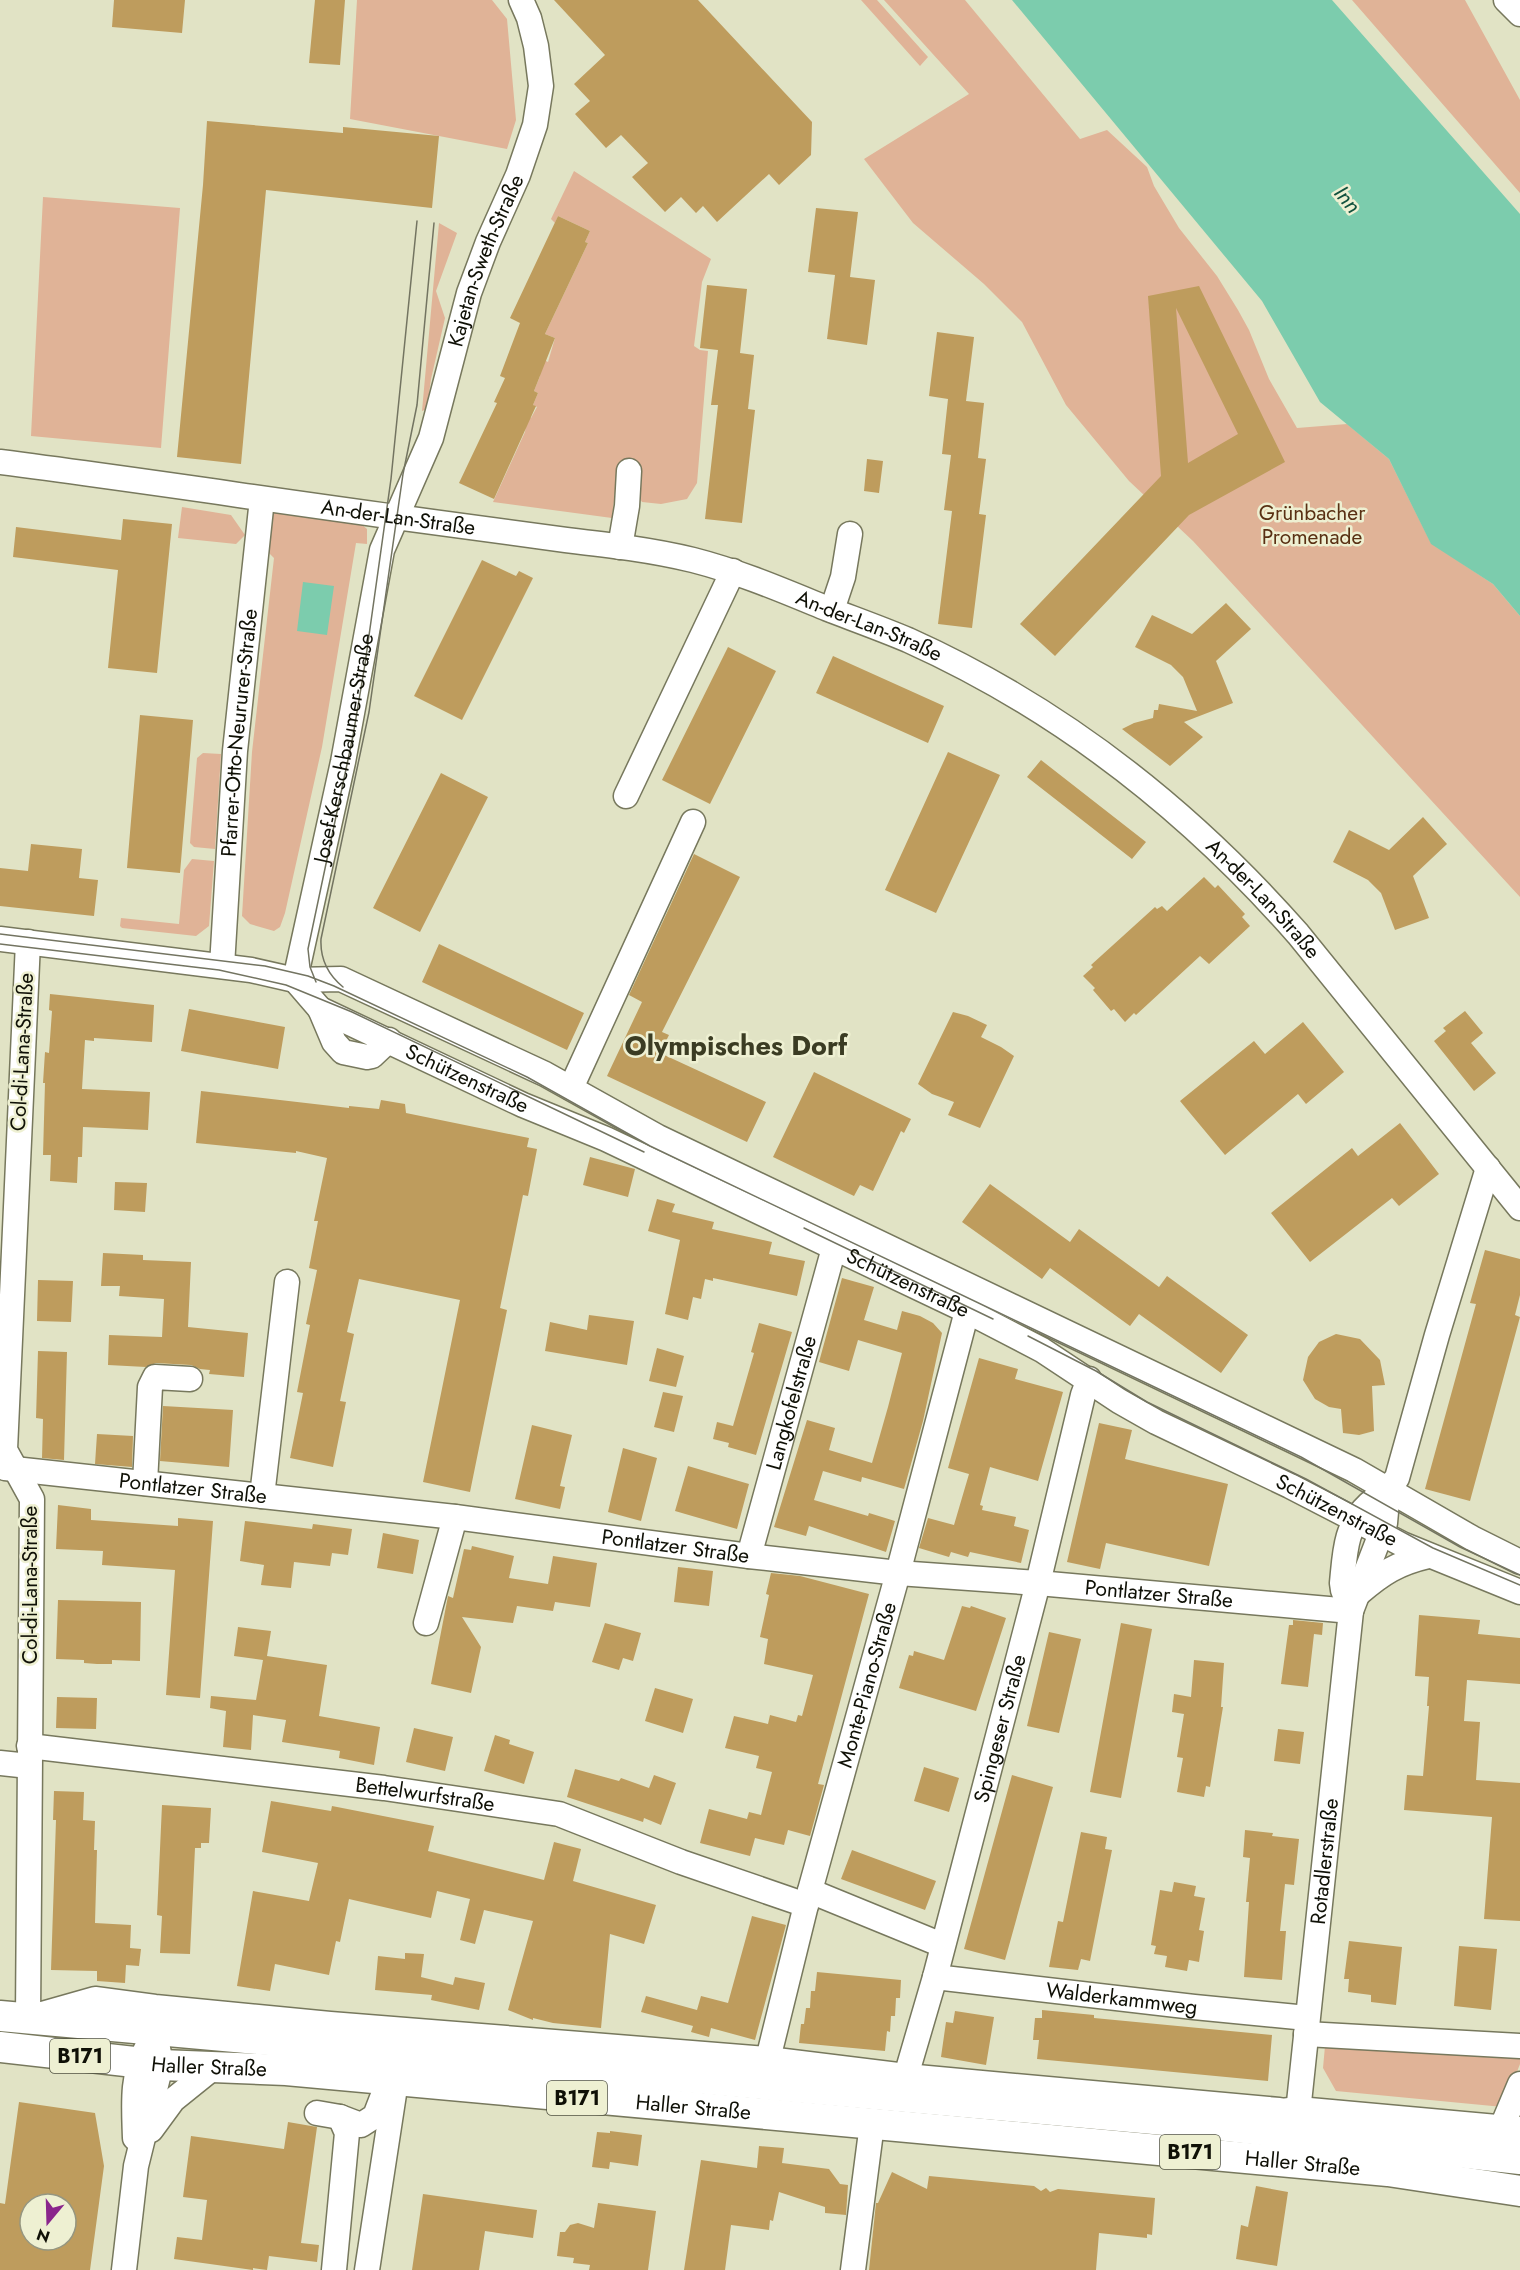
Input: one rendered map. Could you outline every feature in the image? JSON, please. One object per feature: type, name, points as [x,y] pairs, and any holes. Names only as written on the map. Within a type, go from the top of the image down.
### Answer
[{"type":"main road","name":"Haller Straße","points":[[14,2017],[1209,2124],[1520,2159]]},
{"type":"main road","name":"Haller Straße","points":[[0,2047],[149,2064],[286,2070],[1388,2171],[1506,2189]]},
{"type":"main road","name":"Haller Straße","points":[[1298,2112],[1510,2130]]},
{"type":"main road","points":[[1209,2124],[1298,2112]]},
{"type":"main road","name":"Haller Straße","points":[[1388,2171],[1488,2170],[1520,2167]]},
{"type":"street","name":"Kajetan-Sweth-Straße","points":[[395,517],[431,438],[469,293],[488,242],[518,175],[535,125],[541,86],[536,46],[521,0]]},
{"type":"street","points":[[1506,0],[1520,14]]},
{"type":"street","name":"An-der-Lan-Straße","points":[[0,462],[620,546],[733,571],[907,640],[976,674],[1033,706],[1090,743],[1161,798],[1214,845],[1282,916],[1520,1208]]},
{"type":"street","points":[[620,546],[627,506],[629,471]]},
{"type":"street","name":"Pfarrer-Otto-Neururer-Straße","points":[[222,966],[235,751],[262,499]]},
{"type":"street","name":"Josef-Kerschbaumer-Straße","points":[[294,980],[343,762],[382,550],[395,517]]},
{"type":"street","points":[[832,610],[843,577],[850,534]]},
{"type":"street","points":[[626,796],[733,571]]},
{"type":"street","points":[[571,1088],[693,822]]},
{"type":"street","name":"Schützenstraße","points":[[0,939],[251,970],[294,980],[341,979],[545,1074],[658,1137],[1349,1468],[1472,1538],[1520,1562]]},
{"type":"street","name":"Col-di-Lana-Straße","points":[[14,2017],[29,1756],[32,1499],[8,1469],[5,1450],[28,942]]},
{"type":"street","name":"Schützenstraße","points":[[294,980],[320,1009],[523,1105],[606,1139],[967,1311],[1042,1350],[1150,1419],[1428,1556],[1520,1592]]},
{"type":"street","points":[[1388,1489],[1397,1478],[1437,1335],[1488,1168]]},
{"type":"street","name":"Langkofelstraße","points":[[749,1556],[834,1248]]},
{"type":"street","points":[[262,1496],[287,1282]]},
{"type":"street","name":"Monte-Piano-Straße","points":[[768,2059],[808,1898],[898,1573],[967,1311]]},
{"type":"street","points":[[145,1483],[150,1387],[155,1377],[190,1379]]},
{"type":"street","name":"Spingeser Straße","points":[[906,2076],[935,1977],[1038,1583],[1083,1395],[1089,1379]]},
{"type":"street","name":"Pontlatzer Straße","points":[[8,1469],[455,1517],[749,1556],[898,1573],[1354,1603]]},
{"type":"street","name":"Rotadlerstraße","points":[[1354,1603],[1343,1590],[1346,1542],[1354,1520],[1388,1489]]},
{"type":"street","name":"Rotadlerstraße","points":[[1298,2112],[1354,1603],[1382,1534],[1387,1514],[1388,1489]]},
{"type":"street","points":[[426,1623],[455,1517]]},
{"type":"street","points":[[1354,1603],[1388,1570],[1402,1563],[1428,1556]]},
{"type":"street","name":"Bettelwurfstraße","points":[[0,1762],[29,1756],[384,1788],[559,1814],[681,1862],[808,1898],[942,1945]]},
{"type":"street","name":"Walderkammweg","points":[[935,1977],[1194,2007],[1306,2026],[1520,2046]]},
{"type":"street","points":[[14,2017],[95,1999],[330,2024],[768,2059],[906,2076]]},
{"type":"street","points":[[124,2270],[155,2031]]},
{"type":"street","points":[[136,2166],[134,2091],[149,2064]]},
{"type":"street","points":[[142,2142],[173,2100],[214,2067]]},
{"type":"street","name":"Haller Straße","points":[[906,2076],[1050,2110]]},
{"type":"street","name":"Haller Straße","points":[[906,2076],[1298,2112],[1354,2139]]},
{"type":"street","points":[[334,2270],[347,2133],[329,2115],[362,2125],[367,2123],[375,2116],[392,2081]]},
{"type":"street","points":[[367,2270],[392,2081]]},
{"type":"street","points":[[1510,2130],[1520,2084]]},
{"type":"street","points":[[853,2270],[872,2124]]},
{"type":"green space","points":[[357,0],[492,0],[507,19],[516,120],[507,149],[350,119]]},
{"type":"green space","points":[[861,0],[877,0],[928,57],[920,66]]},
{"type":"green space","name":"Grünbacher Promenade","points":[[884,0],[965,0],[1080,139],[1107,130],[1147,167],[1154,186],[1179,228],[1217,276],[1238,310],[1249,330],[1269,379],[1297,428],[1347,424],[1389,459],[1431,543],[1493,584],[1520,616],[1520,897],[1193,541],[1129,481],[1066,405],[1022,322],[984,284],[913,223],[864,159],[969,94]]},
{"type":"green space","points":[[1352,0],[1465,0],[1520,100],[1520,193]]},
{"type":"green space","points":[[574,171],[711,259],[702,282],[694,346],[708,351],[697,483],[687,499],[661,504],[642,502],[638,495],[641,469],[618,467],[612,518],[493,502],[525,432],[527,417],[531,418],[537,407],[533,405],[538,393],[534,391],[540,376],[538,375],[544,360],[548,362],[555,338],[545,334],[588,243],[585,242],[590,231],[558,216],[555,223],[551,219]]},
{"type":"green space","points":[[43,197],[180,208],[161,448],[31,436]]},
{"type":"green space","points":[[439,223],[457,233],[436,291],[445,318],[431,379],[427,409],[422,411]]},
{"type":"green space","points":[[182,507],[231,515],[245,535],[236,544],[178,538]]},
{"type":"green space","points":[[272,512],[361,524],[367,529],[367,544],[356,543],[322,747],[285,913],[280,927],[274,931],[250,924],[242,916],[252,752],[274,558],[268,552]]},
{"type":"green space","points":[[203,753],[221,754],[215,849],[194,847],[190,843],[197,758]]},
{"type":"green space","points":[[192,859],[214,861],[209,926],[196,936],[120,926],[121,918],[179,924],[184,870]]},
{"type":"green space","points":[[1325,2046],[1520,2053],[1520,2064],[1503,2107],[1336,2091],[1323,2068]]},
{"type":"water","name":"Inn","points":[[1012,0],[1332,0],[1520,214],[1520,616],[1493,584],[1431,544],[1389,459],[1320,402],[1262,301]]},
{"type":"water","points":[[303,582],[334,586],[327,635],[297,631]]},
{"type":"building","points":[[114,0],[185,0],[182,33],[112,27]]},
{"type":"building","points":[[315,0],[345,0],[340,65],[309,63]]},
{"type":"building","points":[[554,0],[698,0],[812,122],[811,155],[779,185],[769,174],[717,222],[703,206],[696,213],[681,197],[665,212],[632,177],[648,163],[621,135],[606,148],[575,114],[590,101],[574,84],[605,55]]},
{"type":"building","points":[[207,121],[343,133],[343,127],[439,136],[432,208],[266,190],[241,464],[177,457]]},
{"type":"building","points":[[816,208],[858,212],[850,277],[875,280],[867,345],[827,339],[835,275],[808,272]]},
{"type":"building","points":[[558,216],[590,231],[585,242],[588,243],[545,334],[555,338],[534,391],[538,393],[533,405],[536,406],[494,499],[459,483],[497,403],[494,402],[505,378],[500,376],[520,323],[510,318]]},
{"type":"building","points":[[707,285],[747,289],[740,353],[754,355],[748,409],[755,410],[742,523],[705,519],[718,405],[711,405],[718,350],[700,348]]},
{"type":"building","points":[[1199,286],[1285,462],[1189,515],[1055,656],[1020,624],[1161,476],[1148,296]],"holes":[[[1176,308],[1238,434],[1188,463]]]},
{"type":"building","points":[[937,332],[974,337],[966,401],[984,403],[978,458],[986,459],[979,514],[986,515],[972,628],[938,624],[952,511],[944,510],[951,455],[942,454],[948,399],[929,396]]},
{"type":"building","points":[[867,459],[883,461],[879,493],[864,491]]},
{"type":"building","points":[[123,519],[172,524],[157,673],[108,668],[118,570],[13,557],[16,527],[121,540]]},
{"type":"building","points":[[482,560],[516,576],[519,571],[533,578],[462,720],[414,696]]},
{"type":"building","points":[[1226,603],[1251,629],[1216,661],[1233,703],[1184,722],[1203,737],[1170,766],[1122,729],[1153,718],[1154,710],[1158,710],[1159,704],[1197,711],[1183,677],[1171,665],[1135,647],[1152,615],[1192,634]]},
{"type":"building","points":[[728,647],[776,671],[710,804],[662,780]]},
{"type":"building","points":[[833,656],[944,706],[928,743],[816,693]]},
{"type":"building","points":[[140,715],[193,720],[180,873],[127,868]]},
{"type":"building","points":[[948,752],[1000,775],[936,913],[885,890]]},
{"type":"building","points":[[1041,760],[1146,842],[1132,859],[1027,777]]},
{"type":"building","points":[[441,773],[488,797],[420,932],[373,908]]},
{"type":"building","points":[[1423,817],[1447,844],[1413,876],[1429,918],[1395,930],[1381,893],[1368,880],[1333,862],[1349,830],[1389,850]]},
{"type":"building","points":[[31,844],[82,849],[79,878],[98,880],[94,916],[0,906],[0,868],[28,871]]},
{"type":"building","points":[[694,854],[740,877],[662,1032],[669,1035],[660,1053],[766,1102],[747,1142],[607,1076],[642,1002],[629,995]]},
{"type":"building","points":[[1204,877],[1215,888],[1218,885],[1245,914],[1242,917],[1250,926],[1209,964],[1200,956],[1136,1015],[1134,1013],[1125,1022],[1114,1009],[1111,1011],[1093,990],[1095,988],[1083,976],[1093,967],[1091,965],[1155,907],[1157,909],[1162,906],[1167,911]]},
{"type":"building","points":[[439,944],[584,1013],[567,1050],[422,982]]},
{"type":"building","points":[[50,994],[154,1005],[152,1042],[94,1038],[94,1041],[85,1040],[82,1089],[150,1092],[148,1130],[83,1127],[82,1157],[78,1157],[77,1183],[50,1181],[51,1155],[43,1155],[45,1083],[43,1083],[45,1052],[49,1053],[52,1011],[49,1010]]},
{"type":"building","points":[[189,1009],[285,1027],[278,1069],[181,1051]]},
{"type":"building","points":[[1465,1011],[1483,1033],[1471,1043],[1496,1073],[1474,1091],[1434,1041],[1446,1031],[1443,1028]]},
{"type":"building","points":[[953,1012],[987,1025],[981,1037],[1014,1056],[980,1128],[948,1115],[954,1102],[932,1094],[918,1084]]},
{"type":"building","points":[[1303,1022],[1344,1072],[1306,1104],[1298,1094],[1225,1155],[1180,1101],[1254,1041],[1265,1054]]},
{"type":"building","points":[[814,1072],[911,1119],[904,1133],[901,1131],[873,1191],[860,1185],[854,1196],[773,1157]]},
{"type":"building","points":[[201,1091],[349,1108],[349,1106],[379,1109],[381,1100],[405,1104],[406,1113],[529,1138],[527,1147],[537,1149],[528,1196],[523,1195],[500,1308],[507,1310],[470,1492],[423,1482],[460,1300],[359,1279],[347,1332],[354,1334],[340,1401],[346,1402],[333,1467],[290,1458],[303,1393],[297,1392],[310,1325],[306,1324],[317,1270],[309,1268],[318,1221],[314,1221],[327,1158],[296,1151],[296,1153],[196,1143]]},
{"type":"building","points":[[1400,1123],[1439,1174],[1399,1206],[1392,1198],[1310,1262],[1271,1213],[1352,1148],[1358,1156]]},
{"type":"building","points":[[590,1157],[635,1169],[628,1197],[583,1185]]},
{"type":"building","points":[[115,1182],[147,1183],[145,1212],[114,1210]]},
{"type":"building","points":[[990,1184],[1070,1242],[1079,1229],[1159,1287],[1167,1276],[1248,1335],[1221,1373],[1139,1314],[1130,1326],[1050,1268],[1042,1279],[962,1222]]},
{"type":"building","points":[[657,1199],[675,1204],[672,1212],[714,1222],[712,1229],[772,1242],[769,1254],[805,1261],[797,1296],[713,1278],[713,1281],[705,1279],[701,1299],[693,1297],[688,1320],[665,1314],[680,1240],[648,1231]]},
{"type":"building","points":[[1485,1250],[1520,1259],[1520,1295],[1515,1315],[1520,1317],[1470,1501],[1425,1489],[1476,1304],[1470,1303]]},
{"type":"building","points":[[103,1253],[143,1255],[143,1260],[191,1262],[188,1327],[248,1333],[244,1377],[209,1374],[210,1370],[191,1365],[156,1363],[146,1367],[108,1365],[109,1335],[162,1337],[164,1299],[119,1296],[120,1286],[101,1286]]},
{"type":"building","points":[[842,1278],[874,1287],[864,1320],[897,1330],[902,1311],[920,1316],[933,1323],[942,1333],[923,1421],[904,1489],[862,1477],[861,1482],[823,1471],[814,1500],[868,1516],[869,1513],[895,1521],[886,1552],[809,1526],[806,1536],[774,1527],[807,1420],[835,1428],[829,1450],[872,1463],[888,1407],[902,1353],[858,1340],[849,1371],[819,1362]]},
{"type":"building","points":[[38,1280],[73,1281],[71,1322],[37,1321]]},
{"type":"building","points":[[589,1315],[634,1321],[627,1365],[545,1351],[550,1322],[587,1330]]},
{"type":"building","points":[[759,1323],[792,1332],[756,1455],[728,1447],[729,1443],[713,1439],[717,1422],[733,1426],[754,1353],[751,1352]]},
{"type":"building","points":[[1336,1334],[1360,1339],[1380,1360],[1385,1385],[1372,1386],[1374,1431],[1359,1435],[1343,1433],[1341,1409],[1329,1407],[1315,1399],[1303,1380],[1308,1357],[1319,1342]]},
{"type":"building","points":[[657,1348],[684,1356],[676,1387],[649,1381]]},
{"type":"building","points":[[38,1351],[67,1352],[64,1460],[42,1458],[43,1419],[36,1418]]},
{"type":"building","points":[[979,1358],[1018,1369],[1015,1379],[1063,1392],[1038,1481],[990,1467],[980,1505],[983,1506],[982,1510],[1016,1517],[1014,1526],[1029,1530],[1021,1563],[970,1552],[968,1557],[951,1552],[949,1557],[919,1548],[928,1518],[954,1525],[969,1474],[948,1468]]},
{"type":"building","points":[[663,1392],[683,1396],[674,1432],[654,1427]]},
{"type":"building","points":[[163,1406],[233,1410],[229,1467],[160,1461]]},
{"type":"building","points":[[1099,1423],[1132,1430],[1125,1459],[1228,1484],[1209,1566],[1106,1543],[1100,1569],[1067,1562]]},
{"type":"building","points":[[532,1425],[572,1435],[560,1486],[565,1487],[560,1509],[515,1499]]},
{"type":"building","points":[[97,1434],[133,1436],[132,1467],[95,1464]]},
{"type":"building","points":[[623,1448],[657,1458],[641,1521],[608,1512]]},
{"type":"building","points":[[688,1466],[749,1484],[737,1529],[675,1511]]},
{"type":"building","points":[[58,1505],[91,1509],[91,1520],[178,1526],[178,1518],[213,1521],[200,1698],[166,1695],[175,1570],[102,1565],[103,1551],[56,1549]]},
{"type":"building","points":[[245,1521],[312,1529],[313,1524],[352,1529],[348,1555],[332,1553],[330,1566],[294,1562],[291,1588],[261,1585],[264,1565],[240,1561]]},
{"type":"building","points":[[383,1533],[419,1540],[413,1574],[377,1568]]},
{"type":"building","points":[[472,1546],[514,1556],[509,1578],[548,1584],[553,1556],[597,1563],[590,1607],[555,1602],[553,1611],[517,1606],[513,1623],[462,1617],[481,1647],[471,1693],[431,1684],[448,1596],[453,1598],[464,1549],[471,1550]]},
{"type":"building","points":[[678,1567],[713,1571],[709,1606],[674,1602]]},
{"type":"building","points":[[771,1573],[800,1576],[869,1594],[818,1784],[824,1785],[810,1836],[788,1830],[784,1845],[755,1838],[750,1856],[700,1843],[709,1809],[747,1819],[749,1812],[761,1815],[772,1772],[756,1768],[759,1756],[725,1748],[734,1716],[768,1724],[770,1715],[796,1722],[798,1715],[802,1716],[813,1675],[764,1664],[768,1639],[760,1637]]},
{"type":"building","points":[[58,1600],[141,1602],[140,1661],[112,1660],[112,1664],[97,1664],[84,1663],[84,1660],[56,1659]]},
{"type":"building","points":[[962,1606],[970,1608],[971,1606],[1006,1618],[976,1711],[899,1688],[909,1655],[913,1656],[914,1651],[944,1660]]},
{"type":"building","points":[[1419,1615],[1480,1620],[1478,1634],[1520,1638],[1520,1684],[1467,1680],[1464,1721],[1480,1722],[1476,1780],[1520,1783],[1520,1921],[1484,1919],[1492,1817],[1404,1810],[1407,1775],[1423,1776],[1429,1706],[1427,1706],[1429,1677],[1415,1676]]},
{"type":"building","points":[[1293,1620],[1323,1623],[1322,1635],[1314,1634],[1308,1687],[1281,1684],[1289,1625],[1293,1625]]},
{"type":"building","points":[[605,1623],[641,1633],[633,1661],[623,1658],[619,1670],[592,1662]]},
{"type":"building","points":[[1121,1623],[1152,1629],[1121,1798],[1090,1792]]},
{"type":"building","points":[[238,1627],[271,1631],[267,1656],[327,1665],[319,1716],[380,1727],[374,1765],[339,1758],[340,1751],[282,1742],[286,1720],[253,1715],[251,1750],[223,1747],[226,1711],[210,1708],[211,1696],[256,1700],[263,1660],[234,1656]]},
{"type":"building","points":[[1049,1632],[1081,1639],[1059,1733],[1027,1726]]},
{"type":"building","points":[[1194,1660],[1224,1663],[1221,1707],[1223,1707],[1210,1787],[1206,1786],[1204,1797],[1177,1792],[1183,1758],[1177,1757],[1184,1714],[1172,1712],[1174,1694],[1191,1697]]},
{"type":"building","points":[[655,1688],[693,1699],[683,1733],[645,1721]]},
{"type":"building","points":[[57,1697],[97,1698],[96,1729],[56,1728]]},
{"type":"building","points":[[414,1728],[453,1737],[445,1771],[406,1762]]},
{"type":"building","points":[[1278,1729],[1304,1732],[1300,1764],[1274,1761]]},
{"type":"building","points":[[495,1735],[510,1740],[509,1744],[534,1752],[524,1784],[484,1771]]},
{"type":"building","points":[[924,1767],[959,1778],[949,1812],[914,1801]]},
{"type":"building","points":[[575,1769],[619,1781],[621,1778],[649,1788],[654,1775],[676,1783],[661,1825],[644,1818],[643,1822],[567,1797]]},
{"type":"building","points":[[1012,1775],[1053,1787],[1005,1960],[964,1949]]},
{"type":"building","points":[[54,1791],[84,1792],[83,1820],[95,1821],[94,1850],[97,1850],[95,1923],[131,1925],[130,1948],[141,1949],[139,1966],[126,1965],[125,1983],[97,1981],[97,1971],[51,1970],[56,1820],[53,1820]]},
{"type":"building","points":[[271,1801],[331,1811],[332,1806],[434,1826],[428,1851],[544,1880],[554,1842],[581,1849],[573,1881],[656,1905],[644,1944],[610,1934],[601,2028],[553,2023],[533,2018],[533,2020],[508,2010],[533,1921],[484,1910],[475,1944],[460,1940],[470,1899],[437,1891],[431,1918],[349,1899],[340,1942],[336,1941],[329,1975],[275,1964],[270,1991],[237,1986],[253,1891],[309,1901],[318,1863],[262,1852]]},
{"type":"building","points":[[162,1805],[211,1808],[209,1843],[201,1843],[201,1848],[195,1848],[190,1954],[160,1953],[162,1916],[157,1915]]},
{"type":"building","points":[[1245,1830],[1299,1839],[1294,1885],[1285,1884],[1280,1931],[1286,1931],[1282,1980],[1244,1977],[1250,1858],[1243,1857]]},
{"type":"building","points":[[1081,1832],[1107,1837],[1105,1849],[1112,1850],[1090,1961],[1081,1959],[1078,1970],[1049,1967],[1058,1921],[1063,1922]]},
{"type":"building","points":[[852,1850],[936,1881],[925,1910],[841,1879]]},
{"type":"building","points":[[1174,1882],[1196,1886],[1194,1896],[1205,1898],[1199,1930],[1204,1931],[1199,1962],[1189,1960],[1187,1971],[1165,1967],[1167,1956],[1154,1954],[1156,1946],[1151,1945],[1160,1890],[1172,1892]]},
{"type":"building","points":[[752,1916],[786,1925],[755,2040],[711,2028],[709,2037],[691,2032],[693,2026],[641,2012],[646,1996],[697,2010],[701,1996],[728,2003]]},
{"type":"building","points":[[1349,1941],[1402,1947],[1396,2005],[1371,2002],[1371,1995],[1348,1992],[1349,1979],[1344,1979]]},
{"type":"building","points":[[1459,1946],[1497,1949],[1491,2010],[1454,2006]]},
{"type":"building","points":[[405,1953],[424,1954],[421,1977],[453,1985],[455,1977],[485,1983],[479,2010],[431,2000],[432,1995],[375,1990],[378,1956],[405,1959]]},
{"type":"building","points":[[817,1972],[901,1980],[900,1998],[896,1998],[895,2016],[891,2016],[885,2051],[799,2043],[806,2008],[810,2008],[811,1991],[815,1991]]},
{"type":"building","points":[[1042,2010],[1094,2015],[1094,2018],[1272,2035],[1268,2081],[1037,2059],[1039,2040],[1033,2040],[1035,2018],[1042,2018]]},
{"type":"building","points":[[955,2011],[994,2017],[986,2065],[941,2057],[946,2022],[953,2023]]},
{"type":"building","points":[[19,2102],[95,2113],[104,2166],[90,2270],[0,2270],[0,2203],[5,2204]]},
{"type":"building","points":[[288,2122],[317,2127],[301,2243],[319,2245],[317,2262],[269,2256],[267,2270],[253,2268],[253,2270],[174,2259],[177,2237],[202,2240],[207,2200],[183,2197],[191,2136],[284,2149]]},
{"type":"building","points":[[610,2131],[642,2135],[638,2166],[610,2162],[609,2169],[592,2167],[597,2132],[610,2133]]},
{"type":"building","points":[[759,2146],[784,2148],[782,2163],[829,2169],[840,2184],[848,2185],[846,2215],[825,2213],[825,2207],[779,2192],[769,2230],[731,2225],[725,2270],[684,2270],[701,2160],[757,2168]]},
{"type":"building","points":[[892,2172],[927,2189],[929,2176],[1034,2186],[1041,2191],[1046,2188],[1050,2192],[1058,2189],[1155,2198],[1152,2235],[1147,2234],[1147,2238],[1099,2233],[1096,2270],[869,2270],[876,2203]]},
{"type":"building","points":[[1256,2186],[1288,2192],[1277,2266],[1236,2259],[1241,2225],[1248,2227]]},
{"type":"building","points":[[423,2194],[537,2210],[533,2238],[485,2231],[479,2270],[412,2270]]},
{"type":"building","points":[[598,2203],[656,2211],[648,2270],[589,2270],[590,2265],[573,2263],[574,2258],[557,2256],[560,2232],[565,2232],[570,2225],[578,2223],[594,2228]]},
{"type":"tram line","points":[[316,982],[310,967],[308,949],[353,736],[365,664],[391,479],[417,221]]},
{"type":"tram line","points":[[343,987],[326,966],[321,939],[369,712],[403,474],[417,405],[434,223]]},
{"type":"tram line","points":[[0,934],[265,966],[308,976],[334,986],[527,1077],[650,1146],[1301,1457],[1460,1547],[1520,1575]]},
{"type":"tram line","points":[[0,944],[219,970],[286,985],[352,1012],[644,1152]]},
{"type":"tram line","points":[[804,1228],[993,1319]]},
{"type":"tram line","points":[[1028,1336],[1096,1371],[1147,1402],[1306,1479],[1433,1548],[1520,1585]]},
{"type":"district","name":"Olympisches Dorf","points":[[736,1046]]}]
